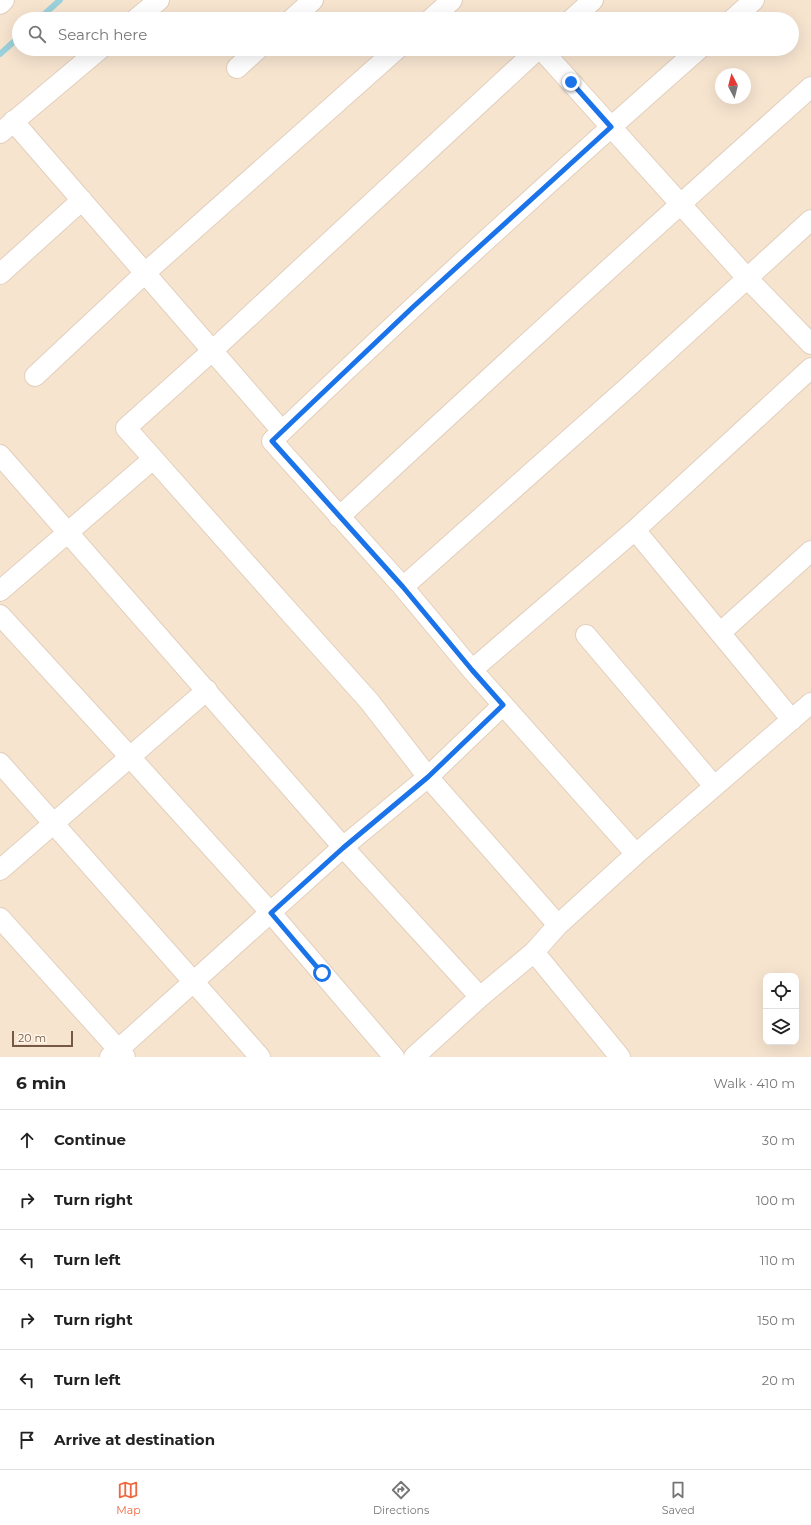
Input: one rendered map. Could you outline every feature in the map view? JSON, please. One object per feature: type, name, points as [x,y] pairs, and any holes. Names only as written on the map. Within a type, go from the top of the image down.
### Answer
[{"type":"street","points":[[0,4],[4,0]]},
{"type":"street","points":[[144,12],[159,0]]},
{"type":"street","points":[[299,12],[312,0]]},
{"type":"street","points":[[439,12],[452,0]]},
{"type":"street","points":[[580,12],[593,0]]},
{"type":"street","points":[[741,12],[754,0]]},
{"type":"street","points":[[92,56],[6,127],[82,200],[282,431]]},
{"type":"street","points":[[237,68],[250,56]]},
{"type":"street","points":[[35,376],[145,273],[389,56]]},
{"type":"street","points":[[531,56],[212,351],[126,428],[369,700],[428,777],[558,925]]},
{"type":"street","points":[[545,56],[747,278],[811,344]]},
{"type":"street","points":[[636,854],[472,670],[403,587],[272,441],[413,307],[691,56]]},
{"type":"street","points":[[339,517],[512,356],[680,203],[811,87]]},
{"type":"street","points":[[0,274],[82,200]]},
{"type":"street","points":[[403,587],[628,387],[811,220]]},
{"type":"street","points":[[472,670],[635,530],[811,368]]},
{"type":"street","points":[[0,455],[207,690],[343,848],[480,997]]},
{"type":"street","points":[[0,591],[68,534],[153,459]]},
{"type":"street","points":[[635,530],[792,720]]},
{"type":"street","points":[[720,633],[811,552]]},
{"type":"street","points":[[0,615],[271,913],[394,1057]]},
{"type":"street","points":[[586,635],[714,786]]},
{"type":"street","points":[[0,870],[207,690]]},
{"type":"street","points":[[421,1055],[480,997],[534,952],[558,925],[636,854],[811,703]]},
{"type":"street","points":[[0,918],[118,1054],[194,982],[343,848],[428,777],[503,705]]},
{"type":"street","points":[[0,763],[260,1057]]},
{"type":"street","points":[[534,952],[620,1057]]},
{"type":"shaded area","points":[[0,0],[811,0],[811,1057],[0,1057]]},
{"type":"waterway","points":[[47,12],[60,0]]},
{"type":"waterway","points":[[0,54],[12,43]]},
{"type":"route","points":[[322,973],[271,913],[343,848],[428,777],[503,705],[403,587],[272,441],[413,307],[611,127],[571,82]]}]
